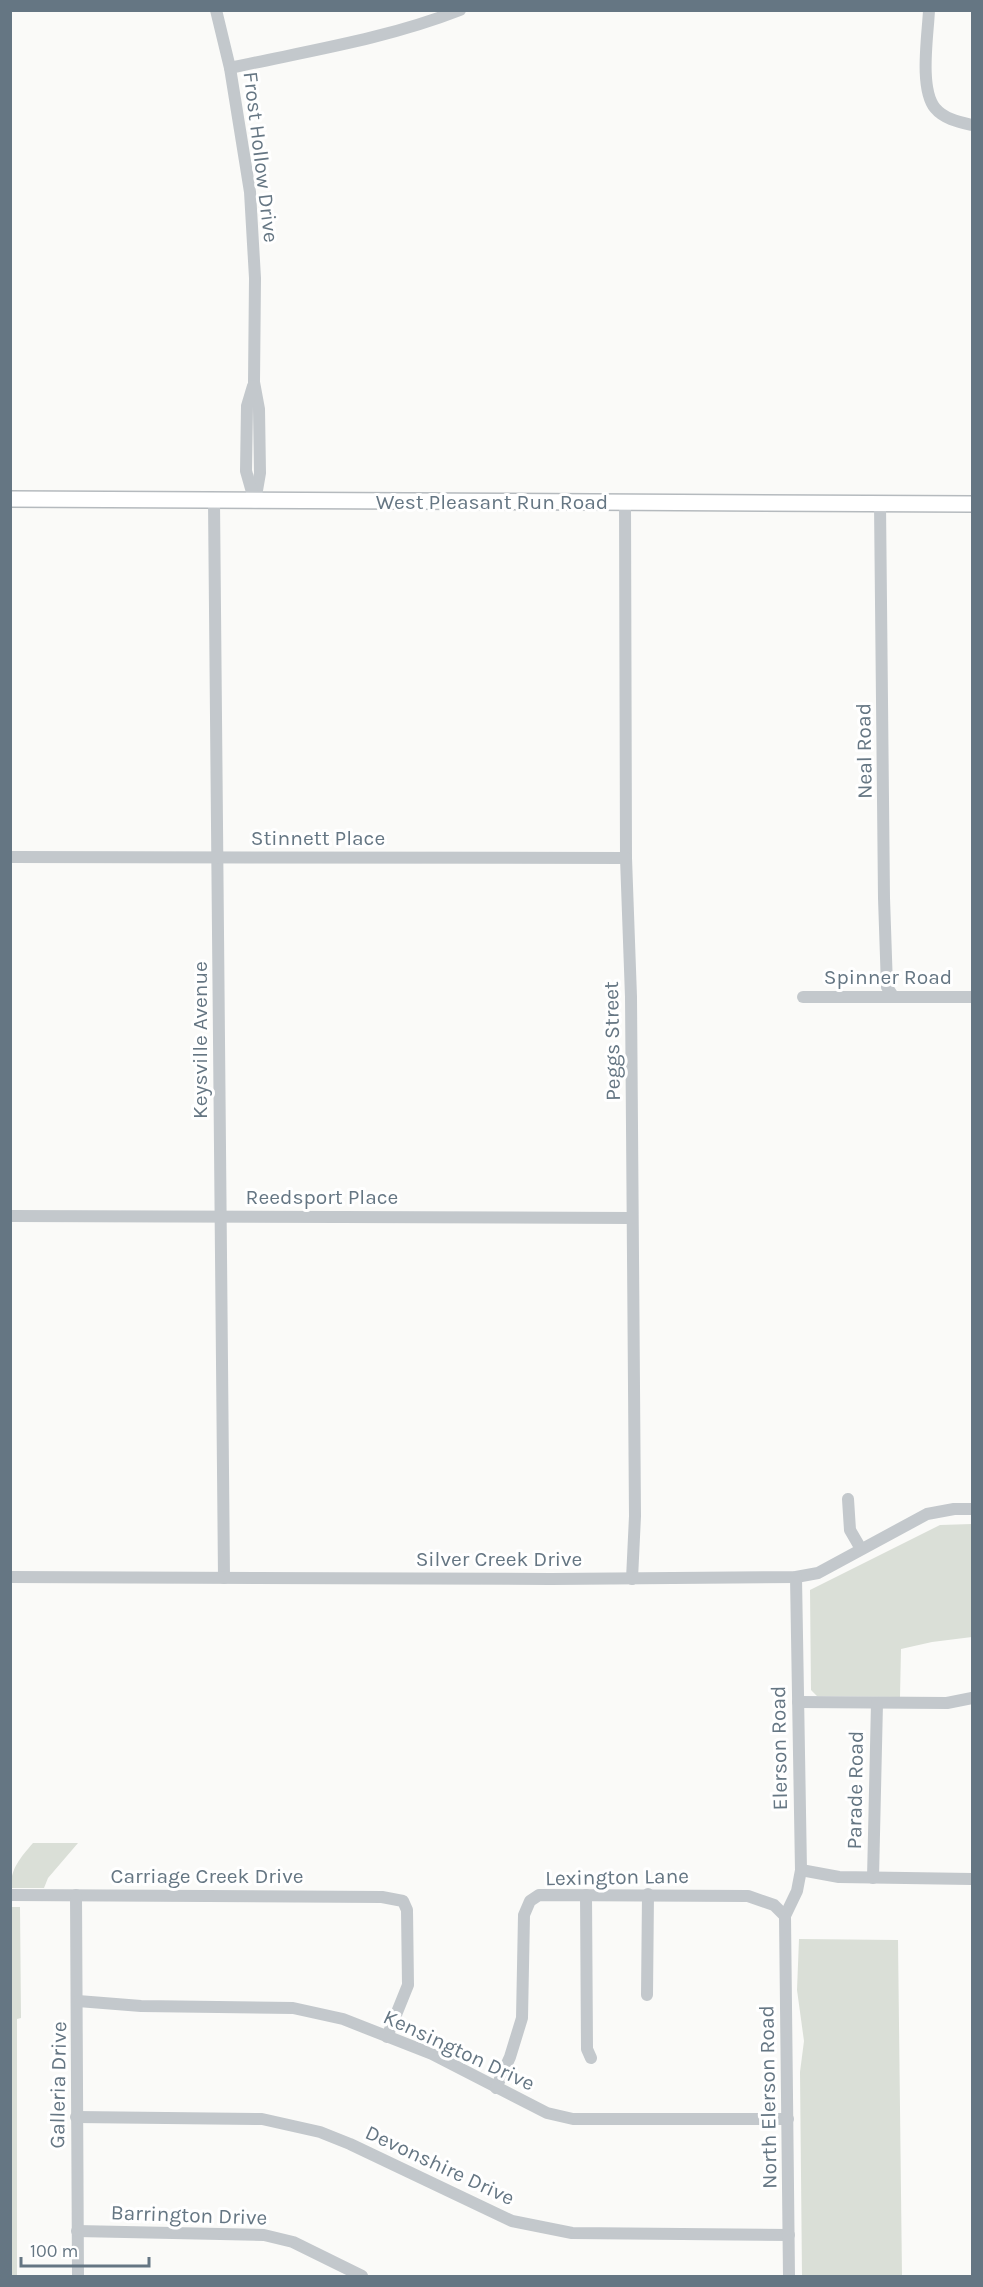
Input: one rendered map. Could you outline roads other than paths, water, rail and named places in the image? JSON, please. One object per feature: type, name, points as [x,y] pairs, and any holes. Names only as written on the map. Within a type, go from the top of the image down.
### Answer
[{"type":"main road","name":"West Pleasant Run Road","points":[[10,499],[214,502],[972,504]]},
{"type":"street","name":"Frost Hollow Drive","points":[[216,10],[230,68],[250,192],[255,278],[254,382],[247,406],[246,471],[255,502]]},
{"type":"street","points":[[230,68],[391,33],[424,24],[460,10]]},
{"type":"street","points":[[929,10],[926,84],[934,107],[953,121],[972,124]]},
{"type":"street","name":"Keysville Avenue","points":[[214,502],[224,1578]]},
{"type":"street","name":"Peggs Street","points":[[625,503],[626,858],[632,997],[635,1516],[632,1579]]},
{"type":"street","name":"Neal Road","points":[[880,504],[884,898],[887,987],[893,996]]},
{"type":"street","name":"Stinnett Place","points":[[10,857],[626,858]]},
{"type":"street","name":"Spinner Road","points":[[803,997],[972,997]]},
{"type":"street","name":"Reedsport Place","points":[[10,1216],[632,1218]]},
{"type":"street","points":[[848,1499],[850,1530],[861,1549]]},
{"type":"street","name":"Silver Creek Drive","points":[[10,1577],[632,1579],[796,1577],[818,1573],[927,1514],[954,1509],[972,1509]]},
{"type":"street","name":"Elerson Road","points":[[785,1916],[797,1891],[801,1870],[796,1577]]},
{"type":"street","points":[[798,1702],[947,1703],[972,1698]]},
{"type":"street","name":"Parade Road","points":[[873,1878],[877,1703]]},
{"type":"street","points":[[801,1870],[839,1877],[972,1879]]},
{"type":"street","points":[[647,1995],[648,1894]]},
{"type":"street","name":"Carriage Creek Drive","points":[[10,1895],[382,1897],[403,1901],[406,1910],[408,1985],[387,2037]]},
{"type":"street","name":"Galleria Drive","points":[[76,1895],[78,2277]]},
{"type":"street","name":"Lexington Lane","points":[[496,2088],[510,2057],[522,2018],[524,1915],[530,1901],[539,1895],[748,1896],[774,1905],[785,1916]]},
{"type":"street","points":[[586,1895],[587,2049],[591,2058]]},
{"type":"street","name":"North Elerson Road","points":[[785,1916],[789,2277]]},
{"type":"street","name":"Kensington Drive","points":[[78,2001],[141,2006],[293,2008],[343,2019],[432,2054],[547,2113],[573,2119],[788,2119]]},
{"type":"street","name":"Devonshire Drive","points":[[76,2117],[262,2119],[320,2132],[512,2221],[572,2234],[789,2235]]},
{"type":"street","name":"Barrington Drive","points":[[77,2231],[264,2235],[293,2242],[362,2277]]}]
